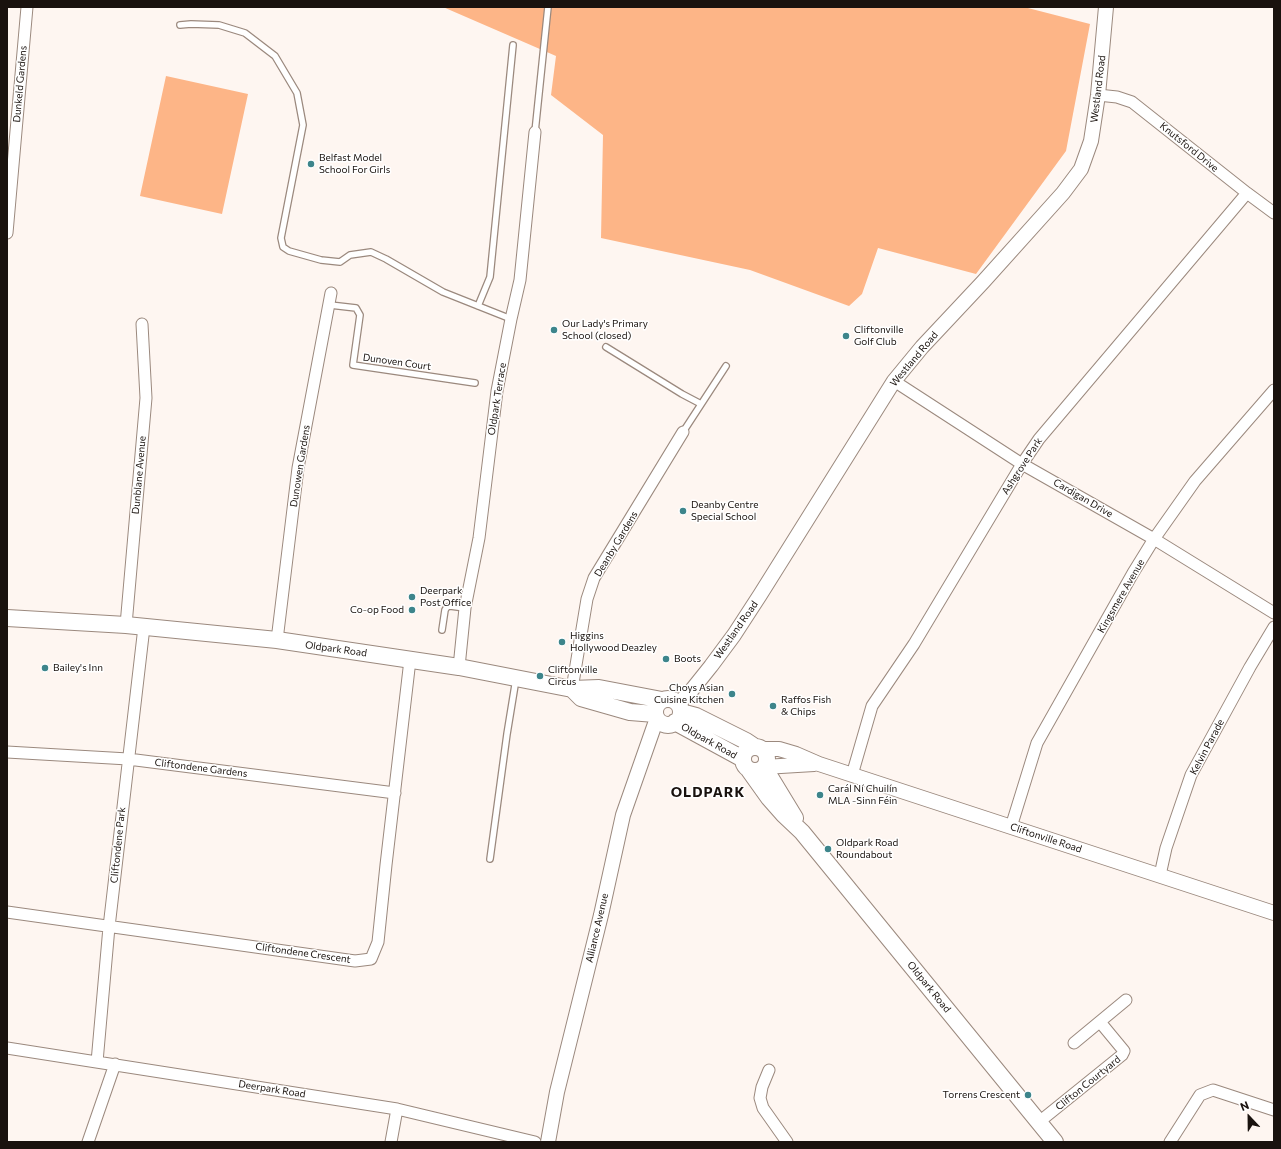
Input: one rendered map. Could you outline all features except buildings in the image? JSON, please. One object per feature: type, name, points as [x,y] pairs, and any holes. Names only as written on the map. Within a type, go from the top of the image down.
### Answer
[{"type":"main road","name":"Oldpark Road","points":[[7,618],[126,625],[277,640],[459,667],[572,689],[599,688],[668,712],[752,765],[792,811],[802,832],[1055,1142]]},
{"type":"main road","name":"Cliftonville Road","points":[[668,712],[696,716],[759,748]]},
{"type":"main road","points":[[759,748],[766,756],[767,760],[752,765],[745,752],[748,749],[759,748]]},
{"type":"street","name":"Dunkeld Gardens","points":[[7,233],[27,7]]},
{"type":"street","name":"Westland Road","points":[[668,712],[691,691],[734,635],[894,381],[922,347],[1058,199],[1081,169],[1091,141],[1098,95],[1106,7]]},
{"type":"street","name":"Knutsford Drive","points":[[1098,95],[1117,97],[1132,102],[1274,213]]},
{"type":"street","name":"Oldpark Terrace","points":[[459,667],[465,608],[479,538],[497,391],[520,280],[534,132]]},
{"type":"street","name":"Ashgrove Park","points":[[852,775],[872,706],[914,644],[1022,464],[1039,439],[1247,193]]},
{"type":"street","name":"Dunowen Gardens","points":[[277,640],[298,468],[330,299]]},
{"type":"street","name":"Dunblane Avenue","points":[[126,625],[146,398],[142,324]]},
{"type":"street","name":"Cardigan Drive","points":[[894,381],[1022,464],[1154,539],[1274,612]]},
{"type":"street","name":"Kingsmere Avenue","points":[[1011,827],[1037,743],[1154,539],[1195,481],[1274,390]]},
{"type":"street","name":"Deanby Gardens","points":[[572,689],[587,599],[594,578],[683,432]]},
{"type":"street","name":"Cliftondene Park","points":[[97,1062],[109,927],[144,627]]},
{"type":"street","name":"Kelvin Parade","points":[[1160,875],[1166,848],[1191,775],[1250,667],[1274,627]]},
{"type":"street","name":"Cliftondene Crescent","points":[[7,912],[355,961],[371,960],[378,942],[410,660]]},
{"type":"street","name":"Alliance Avenue","points":[[548,1142],[557,1092],[599,923],[623,815],[668,712]]},
{"type":"street","name":"Cliftonville Road","points":[[759,748],[779,749],[796,754],[819,764],[852,775],[1274,913]]},
{"type":"street","name":"Cliftondene Gardens","points":[[7,752],[128,759],[395,793]]},
{"type":"street","name":"Cliftonville Road","points":[[752,765],[819,764]]},
{"type":"street","points":[[1074,1043],[1126,1000]]},
{"type":"street","name":"Clifton Courtyard","points":[[1039,1122],[1122,1055],[1124,1051],[1100,1022]]},
{"type":"street","name":"Deerpark Road","points":[[7,1048],[397,1109],[534,1142]]},
{"type":"street","points":[[88,1142],[115,1064]]},
{"type":"street","points":[[769,1070],[762,1087],[760,1098],[763,1108],[787,1142]]},
{"type":"street","points":[[1170,1142],[1200,1095],[1213,1090],[1274,1110]]},
{"type":"street","points":[[391,1142],[397,1109]]},
{"type":"lane","points":[[534,132],[548,7]]},
{"type":"lane","points":[[180,25],[219,25],[245,33],[275,56],[298,94],[303,125],[281,238],[284,247],[289,251],[321,260],[340,262],[350,255],[371,252],[443,292],[511,319]]},
{"type":"lane","points":[[478,306],[490,277],[513,46]]},
{"type":"lane","name":"Dunoven Court","points":[[330,299],[356,308],[360,315],[353,365],[475,383]]},
{"type":"lane","points":[[606,347],[682,394],[702,404]]},
{"type":"lane","points":[[683,432],[726,366]]},
{"type":"lane","points":[[442,630],[445,610],[447,607],[465,608]]},
{"type":"lane","points":[[490,858],[516,678]]},
{"type":"shaded area","name":"Cliftonville Golf Club","points":[[443,7],[1024,7],[1090,24],[1066,151],[976,274],[878,248],[862,294],[849,306],[750,270],[601,238],[603,135],[551,95],[556,56]]},
{"type":"shaded area","points":[[166,76],[248,94],[222,214],[140,196]]},
{"type":"place","name":"Belfast Model School For Girls","points":[[311,164]]},
{"type":"place","name":"Our Lady's Primary School (closed)","points":[[554,330]]},
{"type":"place","name":"Cliftonville Golf Club","points":[[846,336]]},
{"type":"place","name":"Deanby Centre Special School","points":[[683,511]]},
{"type":"place","name":"Deerpark Post Office","points":[[412,597]]},
{"type":"place","name":"Co-op Food","points":[[412,610]]},
{"type":"place","name":"Higgins Hollywood Deazley","points":[[562,642]]},
{"type":"place","name":"Boots","points":[[666,659]]},
{"type":"place","name":"Bailey's Inn","points":[[45,668]]},
{"type":"place","name":"Cliftonville Circus","points":[[540,676]]},
{"type":"place","name":"Choys Asian Cuisine Kitchen","points":[[732,694]]},
{"type":"place","name":"Raffos Fish & Chips","points":[[773,706]]},
{"type":"place","name":"Carál Ní Chuilín MLA -Sinn Féin","points":[[820,795]]},
{"type":"place","name":"Oldpark Road Roundabout","points":[[828,849]]},
{"type":"place","name":"Torrens Crescent","points":[[1028,1095]]},
{"type":"district","name":"OLDPARK","points":[[708,792]]}]
